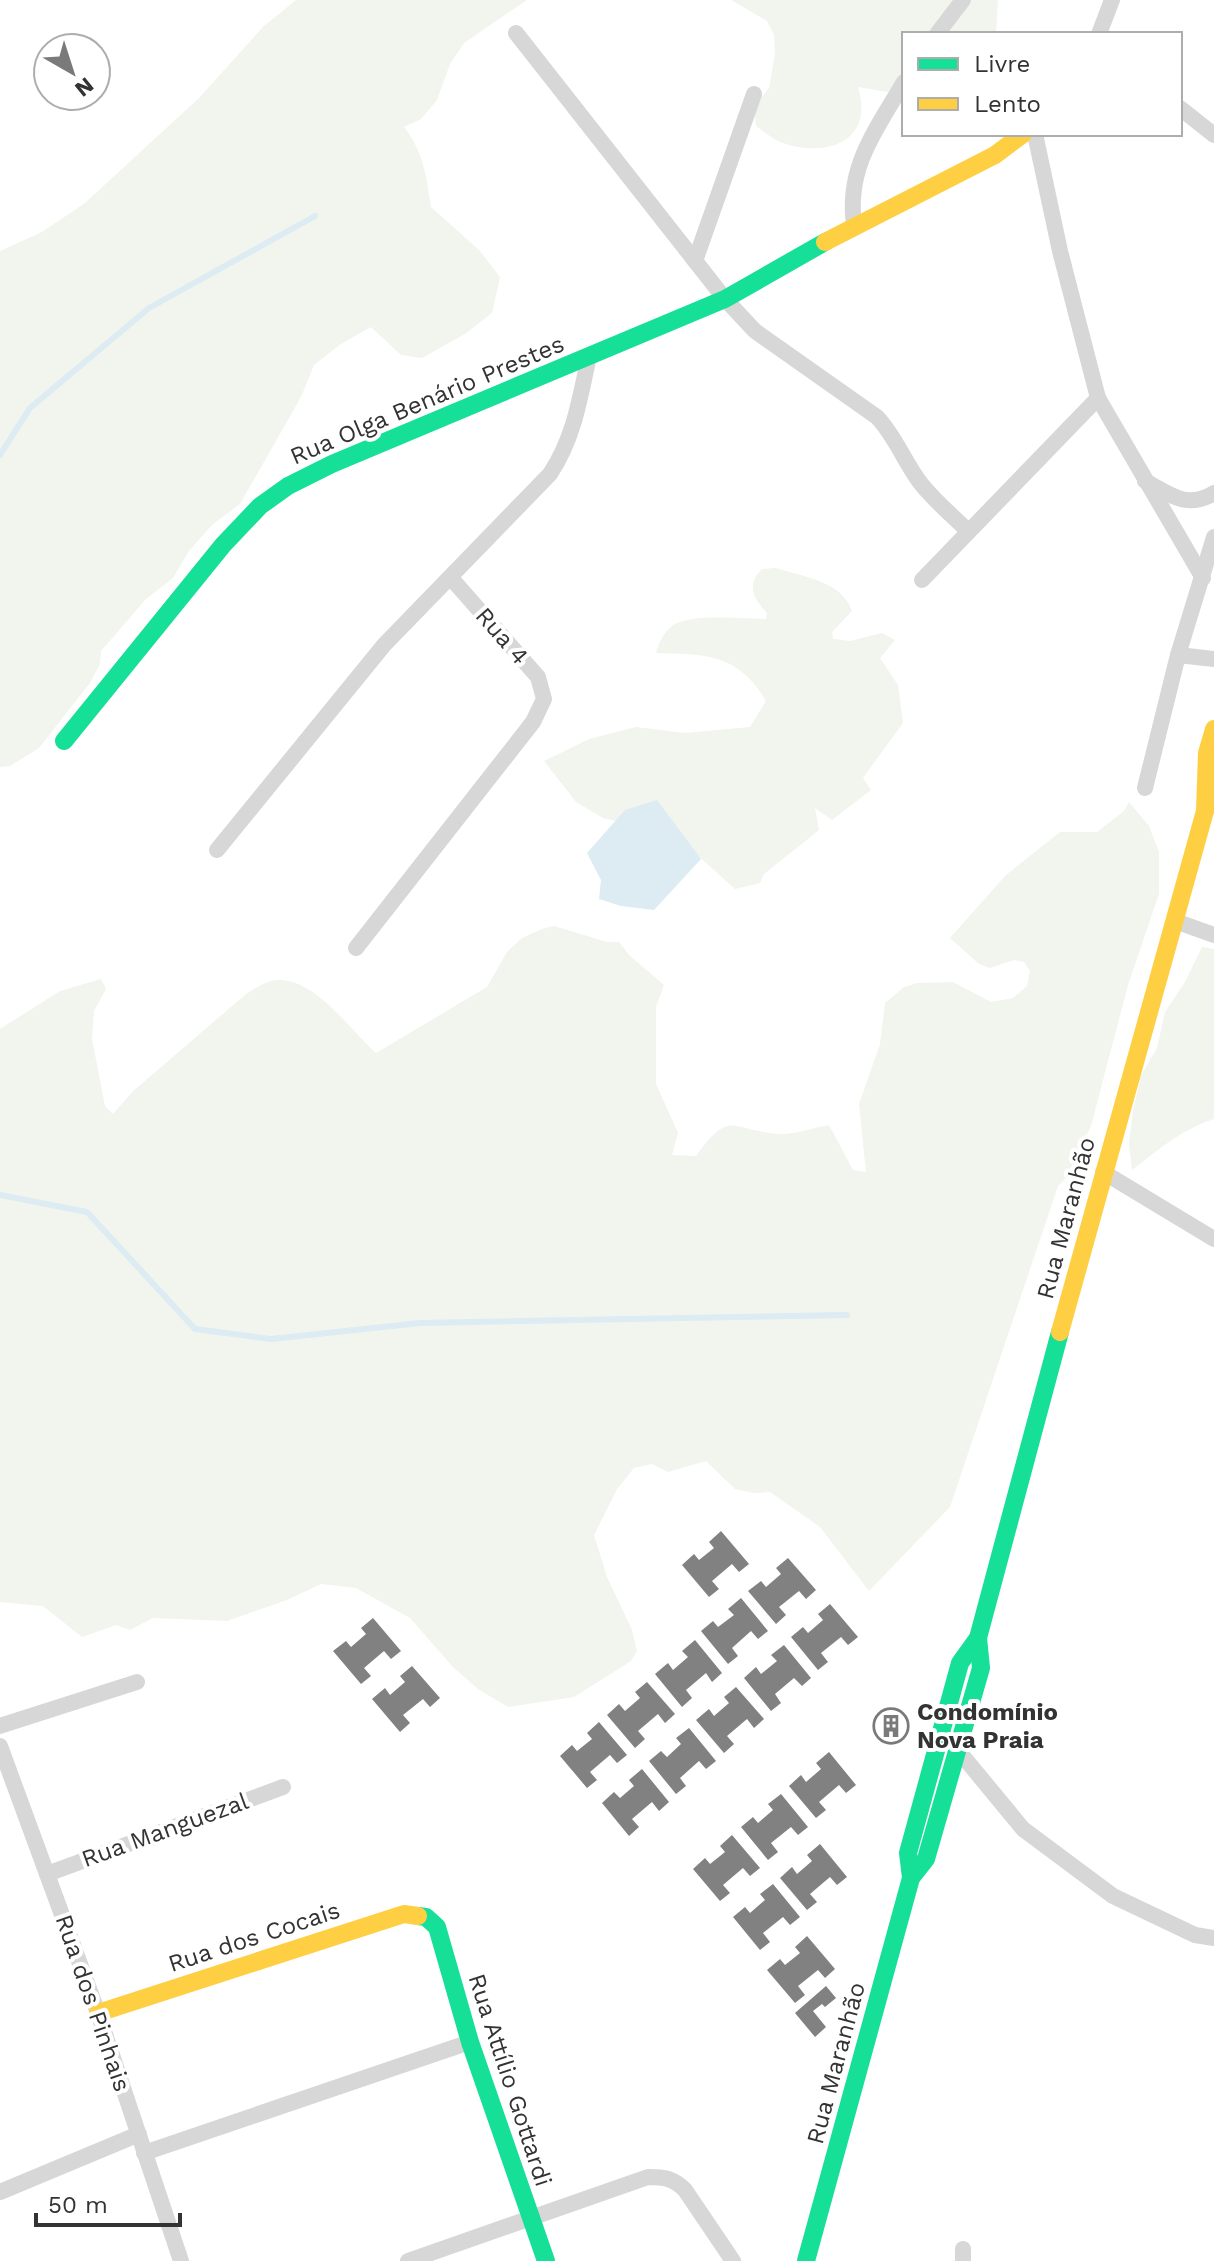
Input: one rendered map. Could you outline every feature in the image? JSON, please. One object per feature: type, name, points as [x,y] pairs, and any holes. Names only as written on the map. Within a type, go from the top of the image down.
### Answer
[{"type":"street","points":[[939,32],[963,0]]},
{"type":"street","points":[[1100,32],[1112,0]]},
{"type":"street","points":[[516,33],[725,299],[755,331],[877,417],[891,431],[908,465],[926,490],[968,531]]},
{"type":"street","points":[[854,225],[851,202],[855,174],[867,145],[902,85]]},
{"type":"street","points":[[695,261],[754,94]]},
{"type":"street","points":[[1182,110],[1214,135]]},
{"type":"street","name":"Rua Olga Benário Prestes","points":[[64,741],[223,545],[260,506],[288,486],[332,464],[725,299],[854,225],[995,155],[1020,136]]},
{"type":"street","points":[[1035,136],[1060,251],[1098,398],[1203,578]]},
{"type":"street","points":[[217,850],[384,645],[550,474],[573,431],[589,356]]},
{"type":"street","points":[[922,580],[1098,398]]},
{"type":"street","points":[[1144,480],[1181,499],[1195,502],[1214,493]]},
{"type":"street","points":[[1145,788],[1178,655],[1214,537]]},
{"type":"street","name":"Rua 4","points":[[356,948],[533,722],[544,699],[538,677],[451,578]]},
{"type":"street","points":[[1178,655],[1214,659]]},
{"type":"street","name":"Rua Maranhão","points":[[1205,811],[1207,753],[1214,729]]},
{"type":"street","name":"Rua Maranhão","points":[[911,1878],[926,1859],[981,1668],[978,1638],[1103,1172],[1205,811],[1214,793]]},
{"type":"street","points":[[1175,921],[1214,935]]},
{"type":"street","points":[[1103,1172],[1214,1239]]},
{"type":"street","name":"Rua Maranhão","points":[[806,2261],[911,1878],[908,1853],[933,1760],[960,1663],[978,1638]]},
{"type":"street","points":[[0,1726],[137,1682]]},
{"type":"street","name":"Rua dos Pinhais","points":[[0,1746],[98,2013],[181,2261]]},
{"type":"street","points":[[933,1760],[955,1757],[1023,1829],[1113,1896],[1195,1935],[1214,1938]]},
{"type":"street","name":"Rua Manguezal","points":[[47,1874],[283,1787]]},
{"type":"street","name":"Rua dos Cocais","points":[[98,2013],[404,1914],[426,1917]]},
{"type":"street","name":"Rua Attílio Gottardi","points":[[426,1917],[437,1927],[470,2042],[546,2261]]},
{"type":"street","points":[[144,2153],[470,2042]]},
{"type":"street","points":[[0,2192],[139,2134]]},
{"type":"street","points":[[408,2261],[648,2177],[664,2177],[685,2190],[733,2261]]},
{"type":"shaded area","points":[[296,0],[527,0],[464,43],[450,64],[437,100],[421,119],[404,127],[420,155],[431,207],[479,250],[500,277],[492,313],[465,334],[422,358],[401,355],[371,327],[341,344],[314,365],[301,397],[240,504],[212,525],[189,551],[173,578],[146,599],[101,651],[100,664],[90,683],[39,748],[10,766],[0,767],[0,251],[42,232],[85,203],[199,98],[263,27]]},
{"type":"shaded area","points":[[731,0],[998,0],[996,32],[902,32],[902,95],[858,87],[860,121],[853,132],[843,141],[816,148],[779,142],[756,126],[754,107],[769,88],[775,54],[774,35],[767,21]]},
{"type":"shaded area","points":[[776,568],[821,582],[847,601],[852,611],[832,632],[833,639],[850,641],[882,633],[895,640],[880,658],[898,685],[903,723],[863,778],[871,790],[832,820],[815,808],[819,830],[764,874],[760,883],[735,889],[675,835],[603,818],[576,802],[544,761],[589,739],[636,727],[685,733],[750,727],[766,701],[756,685],[733,665],[706,656],[656,653],[666,632],[680,622],[703,618],[766,619],[767,613],[755,597],[753,586],[762,569]]},
{"type":"shaded area","points":[[657,800],[701,859],[654,910],[621,906],[599,899],[601,880],[587,853],[625,810]]},
{"type":"shaded area","points":[[1129,802],[1149,826],[1159,852],[1159,894],[1128,985],[1091,1126],[1066,1178],[1058,1186],[950,1507],[869,1591],[820,1527],[770,1492],[735,1489],[706,1461],[668,1472],[652,1464],[634,1468],[617,1489],[594,1535],[607,1577],[632,1630],[637,1651],[631,1661],[574,1697],[508,1707],[478,1689],[453,1667],[410,1618],[356,1588],[321,1584],[287,1600],[227,1621],[153,1618],[130,1630],[116,1625],[82,1637],[43,1606],[0,1602],[0,1029],[60,991],[101,979],[106,989],[94,1011],[92,1039],[105,1106],[113,1114],[132,1092],[246,994],[267,982],[281,980],[308,989],[333,1009],[376,1053],[487,987],[507,952],[522,938],[554,926],[607,942],[619,942],[629,955],[664,985],[656,1007],[656,1084],[678,1133],[672,1155],[696,1156],[725,1127],[784,1134],[829,1125],[853,1170],[866,1172],[859,1104],[880,1044],[885,1003],[904,987],[918,983],[953,982],[991,1002],[1013,998],[1027,986],[1030,971],[1024,962],[1014,960],[990,968],[979,964],[950,938],[1006,875],[1060,832],[1097,832],[1124,811]]},
{"type":"shaded area","points":[[1202,947],[1214,949],[1214,1119],[1181,1134],[1132,1170],[1129,1143],[1141,1075],[1157,1048],[1165,1012],[1185,982]]},
{"type":"building","points":[[721,1531],[749,1564],[739,1572],[732,1564],[712,1581],[719,1589],[709,1597],[682,1565],[694,1554],[699,1560],[714,1548],[709,1542]]},
{"type":"building","points":[[788,1558],[816,1590],[806,1599],[799,1591],[779,1607],[786,1615],[776,1624],[748,1591],[761,1581],[766,1587],[781,1574],[776,1568]]},
{"type":"building","points":[[741,1598],[768,1631],[758,1639],[751,1631],[732,1648],[738,1656],[728,1664],[701,1631],[713,1621],[718,1627],[734,1615],[728,1609]]},
{"type":"building","points":[[830,1604],[858,1637],[848,1645],[841,1637],[821,1653],[828,1662],[818,1670],[791,1637],[803,1627],[808,1633],[823,1620],[818,1614]]},
{"type":"building","points":[[373,1618],[401,1651],[391,1659],[384,1651],[364,1668],[371,1676],[361,1684],[333,1651],[346,1641],[351,1647],[366,1634],[361,1628]]},
{"type":"building","points":[[695,1640],[722,1673],[712,1682],[706,1673],[686,1690],[692,1698],[682,1707],[655,1674],[668,1663],[673,1670],[688,1657],[682,1651]]},
{"type":"building","points":[[784,1645],[811,1678],[802,1686],[794,1678],[775,1694],[781,1703],[771,1711],[744,1678],[756,1667],[761,1674],[777,1661],[771,1655]]},
{"type":"building","points":[[412,1666],[440,1698],[430,1707],[423,1699],[403,1715],[410,1723],[400,1732],[372,1699],[385,1688],[390,1695],[405,1682],[400,1676]]},
{"type":"building","points":[[647,1682],[675,1714],[665,1723],[658,1714],[638,1731],[645,1739],[635,1748],[607,1715],[619,1704],[625,1711],[640,1698],[635,1692]]},
{"type":"building","points":[[736,1687],[764,1719],[754,1728],[747,1719],[727,1736],[734,1744],[724,1753],[696,1720],[709,1709],[714,1716],[729,1703],[724,1697]]},
{"type":"building","name":"Condomínio Nova Praia","points":[[890,1716],[901,1729],[892,1737],[882,1723]]},
{"type":"building","points":[[599,1722],[627,1755],[617,1763],[610,1755],[590,1772],[597,1780],[587,1788],[560,1756],[572,1745],[577,1751],[592,1739],[587,1733]]},
{"type":"building","points":[[689,1728],[716,1761],[706,1769],[699,1761],[680,1778],[686,1786],[676,1794],[649,1761],[661,1751],[667,1757],[681,1744],[676,1738]]},
{"type":"building","points":[[829,1752],[856,1785],[846,1793],[839,1785],[819,1802],[826,1810],[816,1818],[789,1786],[801,1775],[806,1782],[821,1769],[816,1763]]},
{"type":"building","points":[[642,1769],[669,1802],[659,1811],[652,1802],[632,1819],[639,1827],[629,1836],[602,1803],[614,1792],[620,1798],[634,1786],[629,1780]]},
{"type":"building","points":[[781,1794],[808,1827],[798,1835],[791,1827],[771,1843],[778,1852],[768,1860],[741,1827],[753,1817],[758,1823],[773,1810],[768,1804]]},
{"type":"building","points":[[732,1835],[760,1868],[750,1876],[743,1868],[723,1885],[730,1893],[720,1901],[693,1869],[705,1858],[710,1864],[725,1852],[720,1846]]},
{"type":"building","points":[[820,1844],[847,1877],[837,1885],[830,1877],[810,1894],[817,1902],[807,1910],[780,1878],[792,1867],[797,1874],[812,1861],[807,1855]]},
{"type":"building","points":[[773,1884],[800,1917],[790,1925],[783,1917],[763,1933],[770,1942],[760,1950],[733,1917],[745,1907],[750,1913],[765,1900],[760,1894]]},
{"type":"building","points":[[807,1936],[835,1969],[825,1978],[818,1970],[798,1986],[805,1995],[795,2003],[767,1970],[780,1959],[785,1965],[800,1953],[795,1947]]},
{"type":"building","points":[[826,1986],[836,1998],[825,2007],[822,2004],[813,2011],[826,2027],[815,2037],[795,2013]]},
{"type":"waterway","points":[[0,455],[30,408],[149,308],[315,216]]},
{"type":"waterway","points":[[0,1195],[87,1212],[195,1329],[271,1339],[420,1323],[847,1315]]},
{"type":"traffic: fast","points":[[64,741],[223,545],[260,506],[288,486],[332,464],[725,299],[825,242]]},
{"type":"traffic: fast","points":[[806,2261],[911,1878],[908,1853],[960,1663],[978,1638],[1060,1332]]},
{"type":"traffic: fast","points":[[911,1878],[926,1859],[981,1668],[978,1638]]},
{"type":"traffic: fast","points":[[418,1916],[426,1917],[437,1927],[470,2042],[546,2261]]},
{"type":"traffic: slow","points":[[825,242],[995,155],[1020,136]]},
{"type":"traffic: slow","points":[[1205,810],[1207,753],[1214,729]]},
{"type":"traffic: slow","points":[[1060,1332],[1205,811],[1214,793]]},
{"type":"traffic: slow","points":[[98,2013],[404,1914],[418,1916]]},
{"type":"place","name":"Condomínio Nova Praia","points":[[891,1726]]}]
